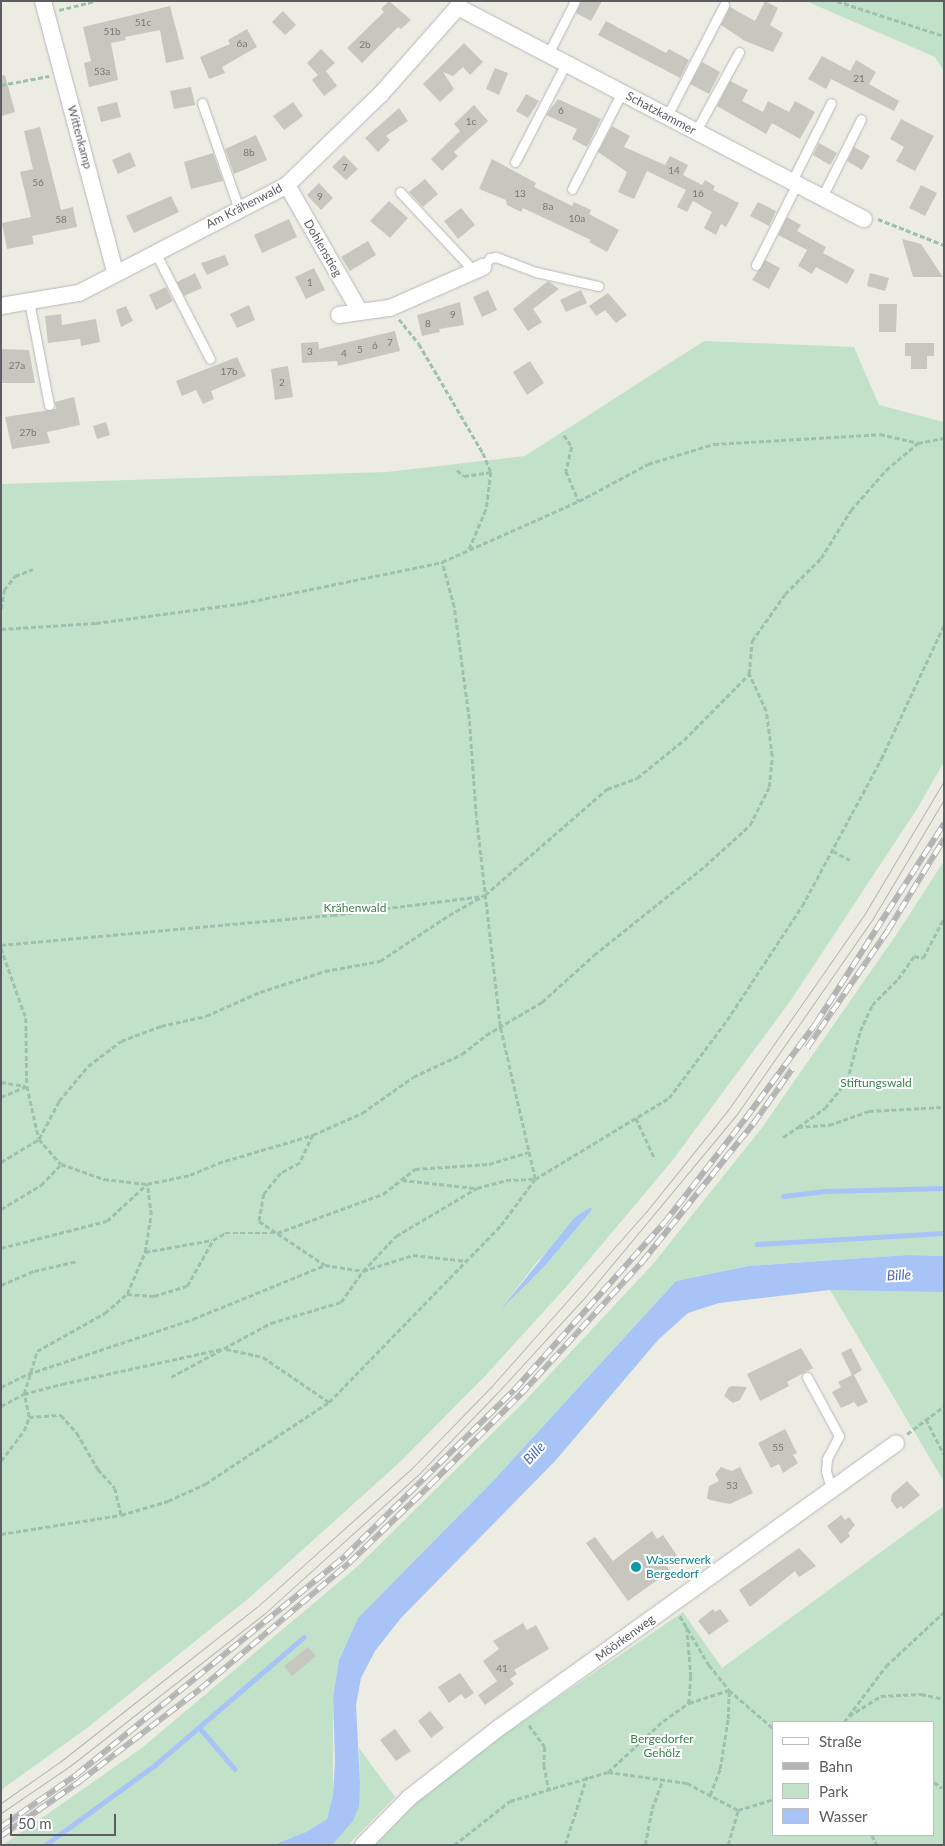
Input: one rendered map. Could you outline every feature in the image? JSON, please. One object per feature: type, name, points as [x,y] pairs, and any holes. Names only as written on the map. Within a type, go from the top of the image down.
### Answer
[{"type":"street","name":"Schatzkammer","points":[[456,4],[566,64],[864,219]]},
{"type":"street","name":"Am Krähenwald","points":[[2,302],[29,301],[79,293],[115,272],[287,185],[382,94],[456,4]]},
{"type":"street","name":"Wittenkamp","points":[[44,7],[115,272]]},
{"type":"street","name":"Dohlenstieg","points":[[287,185],[360,312]]},
{"type":"street","points":[[339,315],[390,308],[478,269]]},
{"type":"street","name":"Möörkenweg","points":[[363,1845],[409,1798],[520,1713],[896,1443]]},
{"type":"lane","points":[[548,54],[575,1]]},
{"type":"lane","points":[[667,116],[724,5]]},
{"type":"lane","points":[[696,131],[739,52]]},
{"type":"lane","points":[[515,162],[566,64]]},
{"type":"lane","points":[[572,188],[622,92]]},
{"type":"lane","points":[[202,103],[238,209]]},
{"type":"lane","points":[[756,265],[832,103]]},
{"type":"lane","points":[[822,197],[861,119]]},
{"type":"lane","points":[[400,192],[478,269],[490,258],[496,257],[536,272],[598,286]]},
{"type":"lane","points":[[154,252],[210,359]]},
{"type":"lane","points":[[29,301],[49,405]]},
{"type":"lane","points":[[807,1377],[839,1436],[827,1459],[826,1471],[831,1489]]},
{"type":"path","points":[[44,7],[96,1]]},
{"type":"path","points":[[837,1],[944,36]]},
{"type":"path","points":[[1,85],[62,74]]},
{"type":"path","points":[[864,219],[884,220],[944,245]]},
{"type":"path","points":[[390,308],[419,344],[483,453],[490,472],[486,510],[469,550]]},
{"type":"path","points":[[1,629],[96,623],[243,602],[442,562],[579,501],[648,464],[714,444],[880,434],[918,443],[944,438]]},
{"type":"path","points":[[564,435],[572,448],[566,471],[579,501]]},
{"type":"path","points":[[485,895],[333,915],[1,947],[26,1018],[27,1086],[39,1139],[61,1164],[104,1179],[147,1184],[190,1175],[218,1162],[314,1135],[362,1112],[413,1077],[462,1054],[500,1026],[542,1002],[594,955],[704,866],[750,825],[769,788],[772,756],[766,711],[749,674],[752,641],[785,594],[821,558],[857,503],[886,470],[918,443]]},
{"type":"path","points":[[457,470],[464,476],[490,472]]},
{"type":"path","points":[[442,562],[454,607],[467,709],[500,1026],[535,1179]]},
{"type":"path","points":[[1,609],[4,590],[15,576],[33,569]]},
{"type":"path","points":[[1,1534],[121,1515],[168,1501],[205,1484],[329,1402],[501,1226],[535,1179],[669,1098],[685,1080],[802,906],[881,759],[944,626]]},
{"type":"path","points":[[1,1162],[39,1139],[59,1101],[88,1066],[121,1041],[161,1026],[206,1016],[260,992],[325,971],[380,962],[449,914],[485,895],[607,789],[637,778],[684,740],[749,674]]},
{"type":"path","points":[[833,851],[850,860]]},
{"type":"path","points":[[783,1137],[825,1108],[847,1081],[860,1031],[872,1005],[898,979],[914,956],[923,958],[944,918]]},
{"type":"path","points":[[1,960],[5,959]]},
{"type":"path","points":[[1,1082],[27,1086]]},
{"type":"path","points":[[1,1097],[27,1086]]},
{"type":"path","points":[[798,1127],[828,1125],[869,1111],[944,1107]]},
{"type":"path","points":[[636,1118],[655,1159]]},
{"type":"path","points":[[314,1135],[300,1163],[281,1173],[264,1194],[259,1221],[325,1265],[363,1271],[412,1255],[467,1261]]},
{"type":"path","points":[[145,1252],[213,1240],[226,1233],[277,1233],[383,1194],[415,1169],[489,1164],[529,1152]]},
{"type":"path","points":[[1,1209],[41,1186],[61,1164]]},
{"type":"path","points":[[171,1377],[271,1323],[341,1302],[363,1271],[396,1236],[477,1188],[506,1180],[535,1179]]},
{"type":"path","points":[[402,1180],[477,1188]]},
{"type":"path","points":[[1,1248],[107,1221],[147,1184]]},
{"type":"path","points":[[1,1461],[24,1431],[29,1417],[24,1394],[28,1374],[37,1351],[105,1313],[126,1294],[145,1252],[152,1215],[147,1184]]},
{"type":"path","points":[[126,1294],[154,1296],[186,1286],[213,1240]]},
{"type":"path","points":[[1,1285],[34,1271],[78,1261]]},
{"type":"path","points":[[1,1387],[28,1374],[184,1322],[325,1265]]},
{"type":"path","points":[[1,1406],[24,1394],[225,1349],[263,1357],[329,1402]]},
{"type":"path","points":[[896,1443],[944,1406]]},
{"type":"path","points":[[29,1417],[61,1416],[77,1433],[98,1469],[115,1488],[121,1515]]},
{"type":"path","points":[[926,1419],[944,1454]]},
{"type":"path","points":[[672,1603],[729,1690],[772,1727]]},
{"type":"path","points":[[844,1721],[886,1666],[944,1612]]},
{"type":"path","points":[[687,1626],[690,1676],[689,1703]]},
{"type":"path","points":[[608,1772],[662,1721],[689,1703],[729,1690]]},
{"type":"path","points":[[710,1795],[721,1761],[728,1719],[729,1690]]},
{"type":"path","points":[[847,1716],[881,1696],[921,1694],[944,1698]]},
{"type":"path","points":[[520,1713],[545,1747],[544,1766],[549,1791]]},
{"type":"path","points":[[454,1845],[510,1801],[549,1791],[587,1776],[608,1772],[687,1783],[738,1810],[772,1800]]},
{"type":"path","points":[[566,1845],[587,1776]]},
{"type":"path","points":[[645,1845],[652,1809],[663,1779]]},
{"type":"path","points":[[935,1783],[942,1788]]},
{"type":"path","points":[[728,1845],[738,1810]]},
{"type":"green space","points":[[806,1],[944,1],[944,71],[935,57]]},
{"type":"green space","name":"Krähenwald","points":[[704,341],[854,347],[879,405],[944,422],[944,762],[917,809],[791,1000],[672,1161],[566,1287],[486,1375],[400,1462],[249,1598],[87,1728],[1,1790],[1,484],[387,472],[525,456]],"holes":[[[591,1207],[592,1210],[544,1267],[504,1305],[536,1263]]]},
{"type":"green space","name":"Stiftungswald","points":[[944,861],[944,1256],[908,1255],[748,1266],[676,1281],[493,1481],[358,1618],[339,1660],[333,1697],[333,1794],[327,1819],[306,1832],[273,1845],[3,1845],[143,1747],[358,1566],[524,1402],[653,1264],[761,1129],[896,935]]},
{"type":"green space","points":[[904,1289],[944,1292],[944,1482],[830,1290]]},
{"type":"green space","name":"Bergedorfer Gehölz","points":[[944,1506],[944,1845],[374,1845],[411,1805],[478,1752],[683,1612],[722,1668]]},
{"type":"green space","points":[[359,1748],[395,1797],[348,1845],[332,1845],[360,1783]]},
{"type":"water","points":[[591,1207],[592,1210],[544,1267],[501,1309],[575,1217]]},
{"type":"water","name":"Bille","points":[[908,1255],[944,1256],[944,1292],[830,1290],[719,1303],[688,1313],[658,1340],[556,1460],[401,1618],[375,1651],[361,1678],[356,1705],[360,1783],[359,1806],[353,1821],[332,1845],[273,1845],[306,1832],[327,1819],[333,1794],[335,1763],[333,1697],[339,1660],[358,1618],[493,1481],[676,1281],[748,1266]]},
{"type":"building","points":[[389,1],[411,20],[401,29],[398,27],[362,63],[347,48],[384,12],[381,9]]},
{"type":"building","points":[[581,1],[602,1],[591,21],[576,13]]},
{"type":"building","points":[[765,1],[778,8],[770,25],[783,33],[773,52],[745,41],[721,25],[730,7],[755,21]]},
{"type":"building","points":[[170,6],[184,59],[166,63],[160,30],[125,37],[126,40],[111,43],[118,80],[89,87],[84,63],[91,61],[83,27]]},
{"type":"building","points":[[283,11],[296,25],[285,35],[272,22]]},
{"type":"building","points":[[606,21],[666,53],[669,49],[689,60],[680,78],[598,35]]},
{"type":"building","points":[[247,29],[257,47],[222,67],[225,73],[209,79],[200,57],[230,44],[228,40]]},
{"type":"building","points":[[464,43],[483,62],[470,75],[463,67],[453,76],[443,72],[454,89],[440,102],[423,84]]},
{"type":"building","points":[[321,49],[335,63],[326,71],[337,86],[324,96],[312,80],[318,75],[307,63]]},
{"type":"building","points":[[822,56],[850,71],[856,60],[876,72],[869,84],[899,101],[894,111],[831,79],[826,89],[808,79]]},
{"type":"building","points":[[702,62],[720,72],[709,94],[690,84]]},
{"type":"building","points":[[495,68],[508,73],[499,95],[486,89]]},
{"type":"building","points":[[5,75],[15,112],[1,116],[1,76]]},
{"type":"building","points":[[730,81],[748,90],[742,101],[763,112],[768,101],[789,112],[795,101],[815,112],[800,139],[772,123],[766,134],[717,106]]},
{"type":"building","points":[[191,87],[195,105],[174,109],[170,91]]},
{"type":"building","points":[[526,94],[539,101],[528,118],[516,111]]},
{"type":"building","points":[[558,99],[601,119],[587,147],[572,139],[577,129],[546,115]]},
{"type":"building","points":[[117,102],[121,117],[101,122],[97,107]]},
{"type":"building","points":[[293,102],[303,116],[284,130],[273,116]]},
{"type":"building","points":[[474,105],[488,121],[454,152],[458,156],[442,171],[431,159],[460,131],[454,124]]},
{"type":"building","points":[[399,108],[408,121],[386,136],[390,140],[378,152],[365,138]]},
{"type":"building","points":[[901,119],[934,136],[915,171],[896,161],[904,147],[890,139]]},
{"type":"building","points":[[612,126],[630,136],[624,147],[665,165],[670,156],[688,165],[683,175],[702,185],[705,180],[715,186],[713,190],[739,203],[726,227],[721,224],[716,235],[704,228],[712,212],[693,201],[687,212],[677,207],[686,190],[647,171],[634,199],[618,192],[627,172],[598,152]]},
{"type":"building","points":[[40,127],[61,210],[73,207],[77,227],[32,236],[34,244],[7,249],[2,223],[31,217],[20,172],[33,169],[24,131]]},
{"type":"building","points":[[256,135],[267,160],[234,174],[225,149]]},
{"type":"building","points":[[819,143],[837,153],[830,165],[813,155]]},
{"type":"building","points":[[854,147],[870,156],[862,170],[847,161]]},
{"type":"building","points":[[130,152],[136,166],[118,174],[112,160]]},
{"type":"building","points":[[213,153],[223,181],[191,189],[184,162]]},
{"type":"building","points":[[344,155],[358,169],[346,180],[332,167]]},
{"type":"building","points":[[492,159],[536,183],[534,187],[572,206],[574,202],[591,210],[589,214],[619,230],[607,252],[589,242],[591,240],[523,208],[521,212],[507,205],[506,200],[479,189]]},
{"type":"building","points":[[425,179],[438,194],[423,207],[409,192]]},
{"type":"building","points":[[319,183],[333,198],[321,210],[307,195]]},
{"type":"building","points":[[921,185],[937,193],[925,216],[909,208]]},
{"type":"building","points":[[171,196],[179,212],[134,233],[126,216]]},
{"type":"building","points":[[389,201],[408,218],[390,238],[370,221]]},
{"type":"building","points":[[758,202],[776,211],[769,226],[750,216]]},
{"type":"building","points":[[461,208],[475,225],[458,239],[444,221]]},
{"type":"building","points":[[787,217],[801,225],[797,231],[826,247],[823,253],[855,270],[847,284],[816,267],[812,274],[798,266],[807,250],[778,235]]},
{"type":"building","points":[[289,219],[297,237],[262,253],[254,235]]},
{"type":"building","points":[[902,239],[921,244],[943,277],[913,277]]},
{"type":"building","points":[[368,241],[376,255],[350,271],[341,257]]},
{"type":"building","points":[[225,255],[229,265],[207,275],[201,263]]},
{"type":"building","points":[[765,260],[780,268],[769,289],[752,280]]},
{"type":"building","points":[[314,268],[325,290],[306,299],[295,277]]},
{"type":"building","points":[[195,273],[202,288],[184,296],[177,282]]},
{"type":"building","points":[[870,273],[889,278],[885,291],[867,286]]},
{"type":"building","points":[[548,281],[559,289],[533,309],[542,322],[528,331],[513,309]]},
{"type":"building","points":[[166,287],[173,301],[156,310],[149,295]]},
{"type":"building","points":[[488,290],[497,310],[482,317],[473,297]]},
{"type":"building","points":[[581,290],[587,303],[566,312],[560,300]]},
{"type":"building","points":[[608,293],[627,315],[616,323],[605,310],[596,316],[589,306]]},
{"type":"building","points":[[460,302],[464,325],[439,329],[440,332],[422,336],[417,315]]},
{"type":"building","points":[[879,304],[897,304],[896,332],[879,332]]},
{"type":"building","points":[[249,305],[255,320],[237,328],[230,314]]},
{"type":"building","points":[[126,306],[133,321],[121,327],[116,310]]},
{"type":"building","points":[[61,314],[62,325],[96,319],[100,342],[81,346],[80,339],[48,343],[45,316]]},
{"type":"building","points":[[395,331],[400,351],[338,366],[337,361],[302,363],[301,343],[318,342],[319,349]]},
{"type":"building","points":[[905,343],[934,343],[934,356],[927,356],[927,369],[911,369],[911,356],[905,356]]},
{"type":"building","points":[[1,349],[29,350],[35,383],[1,383]]},
{"type":"building","points":[[237,357],[246,376],[211,391],[214,399],[203,404],[196,390],[182,396],[176,381]]},
{"type":"building","points":[[530,361],[544,383],[527,395],[513,372]]},
{"type":"building","points":[[288,366],[293,397],[275,400],[271,369]]},
{"type":"building","points":[[74,397],[80,425],[47,432],[50,443],[12,449],[5,417],[56,409],[55,402]]},
{"type":"building","points":[[106,422],[110,435],[97,439],[93,426]]},
{"type":"building","points":[[801,1348],[813,1368],[787,1382],[789,1386],[760,1401],[747,1374]]},
{"type":"building","points":[[851,1348],[862,1370],[854,1375],[868,1402],[858,1407],[854,1402],[841,1408],[832,1392],[841,1387],[838,1382],[852,1375],[841,1353]]},
{"type":"building","points":[[729,1387],[747,1387],[740,1400],[733,1403],[724,1396]]},
{"type":"building","points":[[785,1429],[797,1453],[793,1455],[798,1463],[783,1473],[779,1464],[771,1468],[758,1443]]},
{"type":"building","points":[[721,1467],[732,1471],[740,1467],[753,1493],[730,1504],[707,1498],[709,1486],[719,1481],[715,1474]]},
{"type":"building","points":[[907,1481],[920,1495],[903,1509],[901,1506],[897,1509],[891,1501],[892,1494]]},
{"type":"building","points":[[841,1515],[845,1520],[849,1517],[855,1525],[848,1533],[850,1536],[841,1544],[827,1526]]},
{"type":"building","name":"Wasserwerk Bergedorf","points":[[652,1531],[657,1539],[663,1535],[678,1557],[666,1565],[670,1571],[628,1601],[586,1543],[595,1537],[613,1561]]},
{"type":"building","points":[[799,1548],[816,1566],[799,1577],[795,1571],[750,1607],[739,1590]]},
{"type":"building","points":[[713,1609],[715,1612],[720,1609],[729,1621],[709,1635],[698,1621]]},
{"type":"building","points":[[523,1623],[527,1630],[536,1625],[549,1649],[514,1670],[517,1674],[510,1679],[514,1684],[485,1705],[478,1695],[497,1681],[483,1661],[499,1649],[493,1641]]},
{"type":"building","points":[[308,1647],[316,1656],[292,1676],[284,1666]]},
{"type":"building","points":[[460,1673],[474,1693],[465,1699],[461,1694],[449,1703],[438,1687]]},
{"type":"building","points":[[430,1711],[444,1728],[431,1738],[418,1721]]},
{"type":"building","points":[[395,1729],[411,1751],[396,1761],[380,1740]]},
{"type":"waterway","points":[[783,1196],[826,1191],[944,1188]]},
{"type":"waterway","points":[[757,1244],[944,1233]]},
{"type":"waterway","points":[[45,1845],[155,1765],[304,1637]]},
{"type":"waterway","points":[[199,1727],[235,1769]]},
{"type":"tram line","points":[[1,1803],[61,1761],[257,1607],[411,1469],[491,1387],[646,1212],[728,1110],[864,915],[944,781]]},
{"type":"tram line","points":[[1,1813],[70,1766],[264,1614],[418,1475],[498,1392],[586,1296],[737,1114],[872,920],[944,799]]},
{"type":"railway","points":[[1,1827],[76,1775],[345,1556],[514,1390],[664,1223],[745,1119],[816,1023],[944,824]]},
{"type":"railway","points":[[807,1048],[888,930],[944,839]]},
{"type":"railway","points":[[1,1836],[80,1781],[200,1689],[349,1563],[430,1485],[521,1394],[642,1262],[753,1124],[792,1069]]},
{"type":"place","name":"Wasserwerk Bergedorf","points":[[636,1567]]}]
